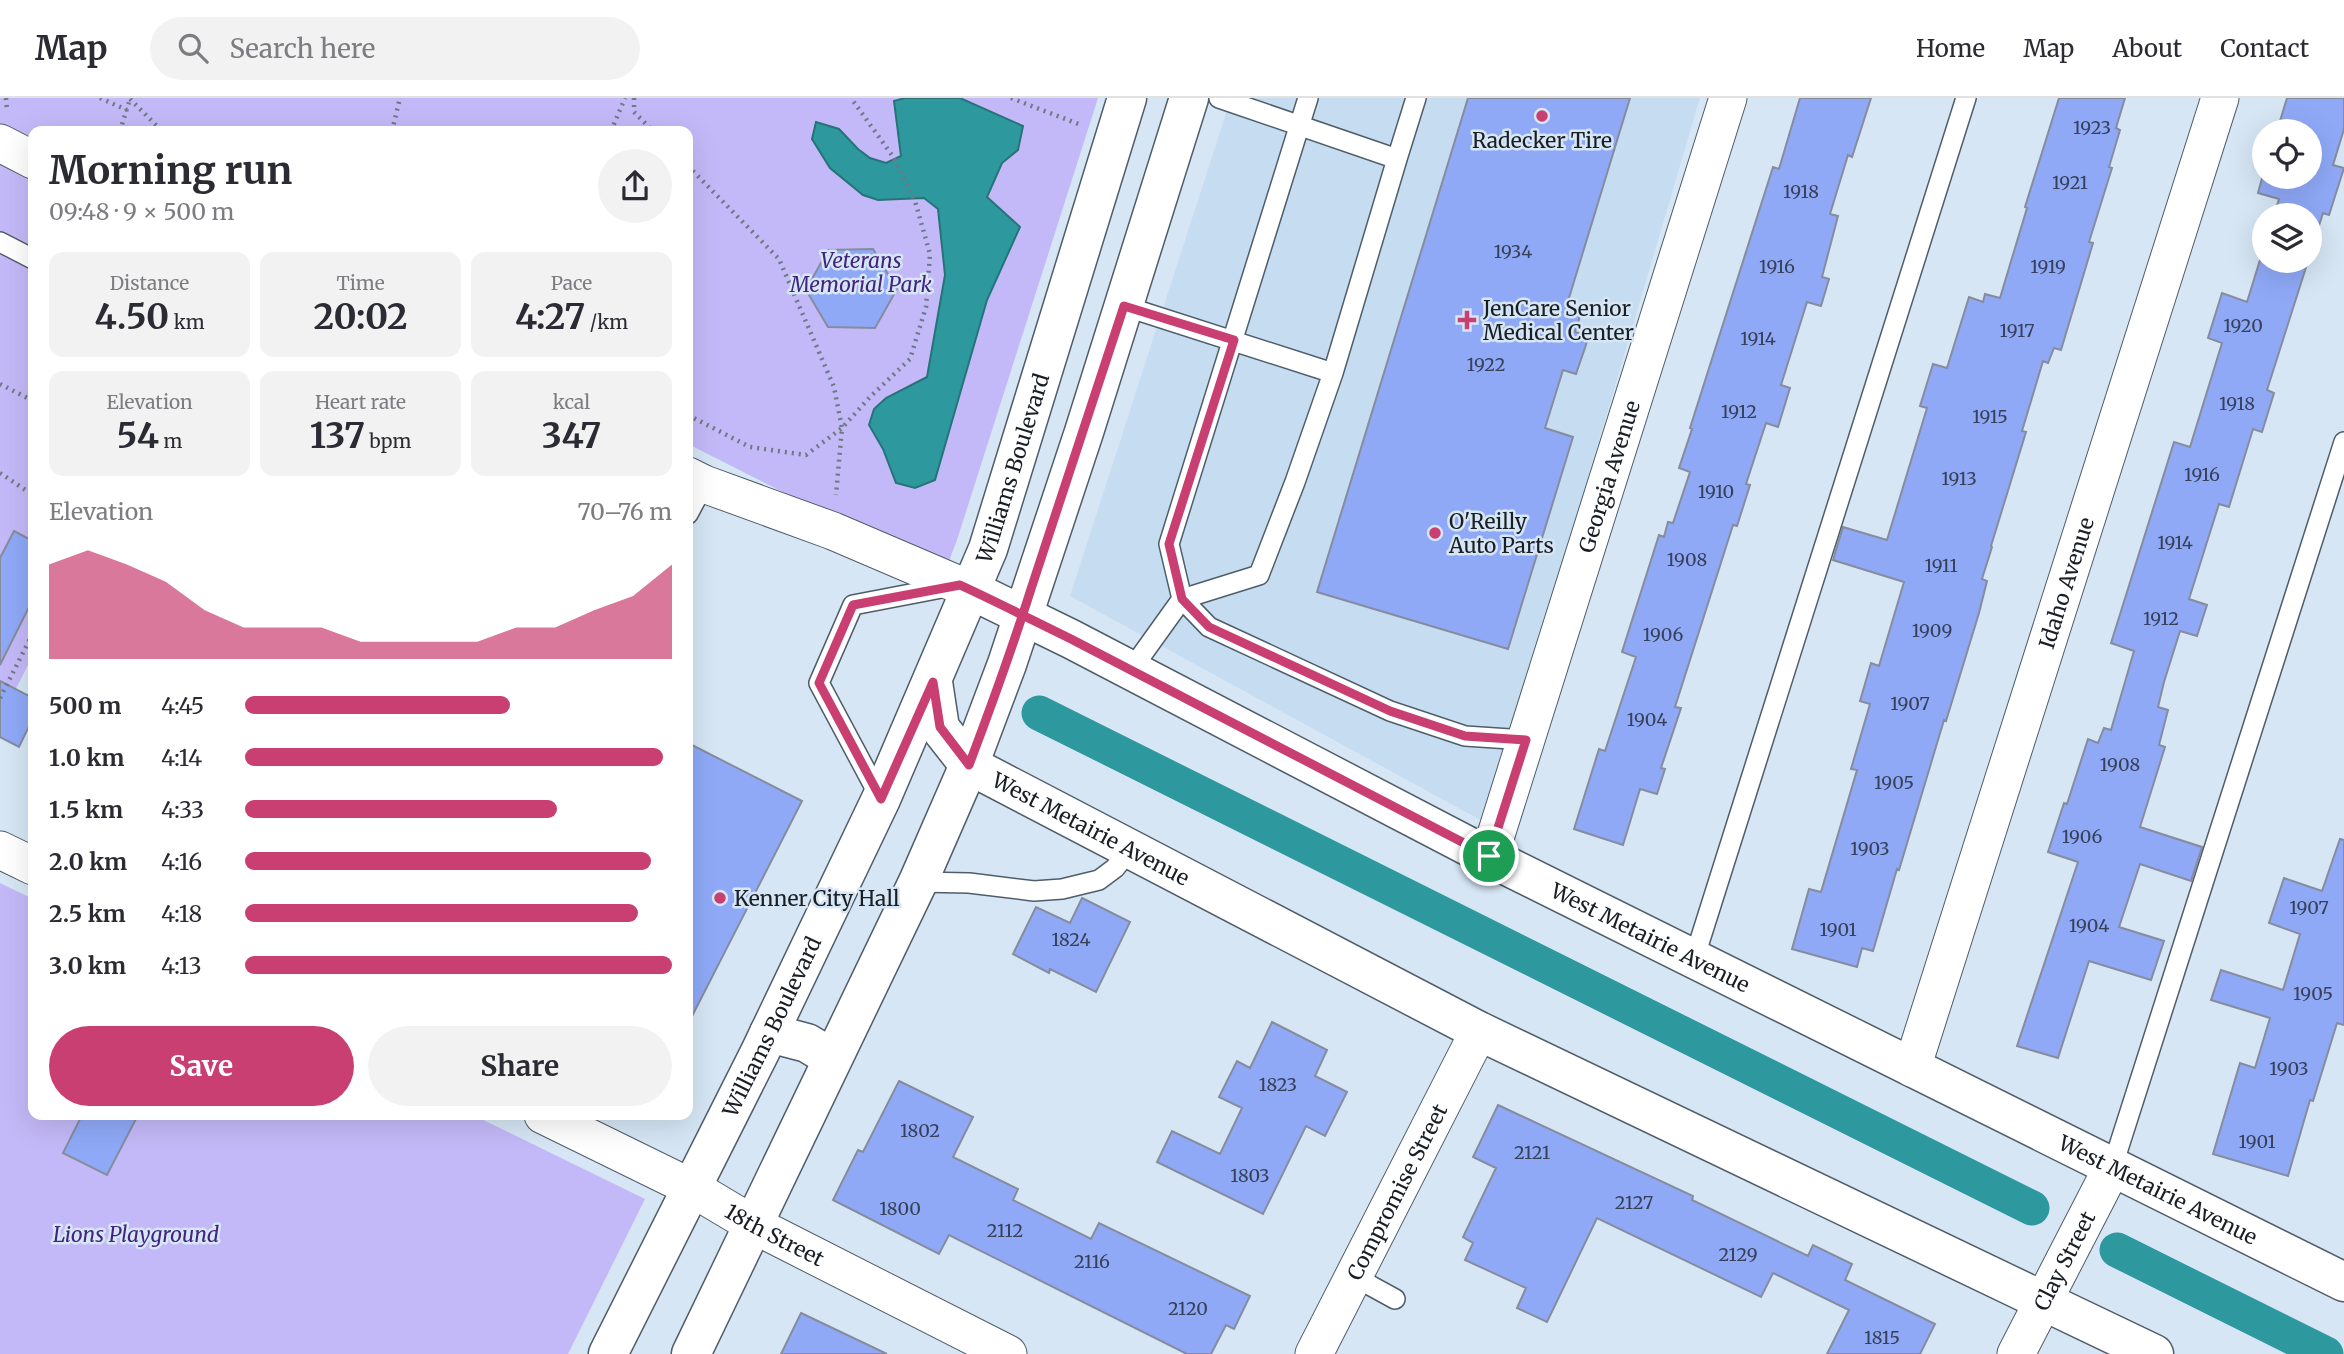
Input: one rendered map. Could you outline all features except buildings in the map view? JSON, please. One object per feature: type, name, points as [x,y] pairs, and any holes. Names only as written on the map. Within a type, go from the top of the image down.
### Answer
[{"type":"main road","name":"Williams Boulevard","points":[[608,1354],[769,1033],[881,799],[933,682],[965,587],[993,536],[1127,98]]},
{"type":"main road","points":[[691,1354],[918,882],[969,765],[1023,615],[1189,98]]},
{"type":"main road","name":"West Metairie Avenue","points":[[965,587],[1489,856],[2112,1168],[2342,1275]]},
{"type":"main road","points":[[933,682],[940,727],[969,765]]},
{"type":"main road","name":"West Metairie Avenue","points":[[969,765],[1479,1031],[2154,1354]]},
{"type":"main road","points":[[769,1033],[807,1043],[832,1058]]},
{"type":"street","name":"Georgia Avenue","points":[[1489,856],[1728,98]]},
{"type":"street","name":"Idaho Avenue","points":[[1912,1068],[2220,98]]},
{"type":"street","points":[[0,143],[28,157]]},
{"type":"street","name":"West Metairie Avenue","points":[[693,491],[833,531],[965,587]]},
{"type":"street","points":[[0,850],[28,864]]},
{"type":"street","name":"Compromise Street","points":[[1314,1354],[1479,1031]]},
{"type":"street","name":"18th Street","points":[[553,1120],[692,1188],[754,1225],[1008,1354]]},
{"type":"street","name":"Clay Street","points":[[2016,1354],[2112,1168]]},
{"type":"lane","points":[[1219,98],[1397,159]]},
{"type":"lane","points":[[1308,98],[1169,544],[1182,599],[1209,627],[1390,711],[1465,736],[1526,740]]},
{"type":"lane","points":[[1130,670],[1182,599],[1259,575],[1333,373],[1416,98]]},
{"type":"lane","points":[[1694,959],[1966,98]]},
{"type":"lane","points":[[0,242],[28,256]]},
{"type":"lane","points":[[1124,306],[1333,373]]},
{"type":"lane","points":[[2112,1168],[2344,442]]},
{"type":"lane","points":[[881,799],[819,683],[853,605],[965,587]]},
{"type":"lane","points":[[918,882],[969,883],[1034,891],[1062,888],[1099,880],[1115,868],[1130,849]]},
{"type":"lane","points":[[1353,1276],[1395,1299]]},
{"type":"path","points":[[100,98],[127,110]]},
{"type":"path","points":[[393,126],[400,98]]},
{"type":"path","points":[[613,126],[625,98]]},
{"type":"path","points":[[634,98],[634,111],[648,126]]},
{"type":"path","points":[[693,418],[750,447],[806,455],[842,428],[910,359],[926,307],[930,254],[915,201],[894,158],[851,98]]},
{"type":"path","points":[[1011,98],[1115,137]]},
{"type":"path","points":[[122,126],[130,99],[157,126]]},
{"type":"path","points":[[693,171],[779,259],[834,387],[842,428],[833,531]]},
{"type":"path","points":[[0,384],[28,398]]},
{"type":"path","points":[[0,472],[28,492]]},
{"type":"path","points":[[0,698],[28,642]]},
{"type":"shaded area","points":[[1231,98],[1700,98],[1486,823],[1070,596]]},
{"type":"green space","name":"Veterans Memorial Park","points":[[0,98],[1098,98],[944,574],[693,447],[693,126],[28,126],[28,665],[0,720]]},
{"type":"green space","name":"Lions Playground","points":[[0,883],[28,897],[28,1120],[483,1120],[645,1199],[568,1354],[0,1354]]},
{"type":"water","points":[[905,98],[960,98],[1023,126],[1018,150],[1002,163],[987,197],[1020,227],[987,300],[935,480],[915,488],[896,483],[883,449],[869,425],[874,409],[886,398],[927,377],[945,275],[938,209],[924,198],[878,200],[863,195],[830,168],[812,139],[816,122],[839,129],[870,158],[886,163],[901,156],[894,101]]},
{"type":"waterway","points":[[1039,713],[2032,1208]]},
{"type":"waterway","points":[[2117,1250],[2326,1354]]},
{"type":"place","name":"Radecker Tire","points":[[1542,116]]},
{"type":"place","name":"JenCare Senior Medical Center","points":[[1467,320]]},
{"type":"place","name":"O'Reilly Auto Parts","points":[[1435,533]]},
{"type":"place","name":"Kenner City Hall","points":[[720,898]]},
{"type":"route","points":[[1489,856],[1071,639],[1023,615],[960,585],[853,605],[819,683],[881,799],[933,682],[940,727],[969,765],[1007,664],[1023,615],[1031,589],[1084,432],[1124,306],[1234,340],[1169,544],[1182,599],[1209,627],[1390,711],[1465,736],[1526,740],[1489,856]]}]
